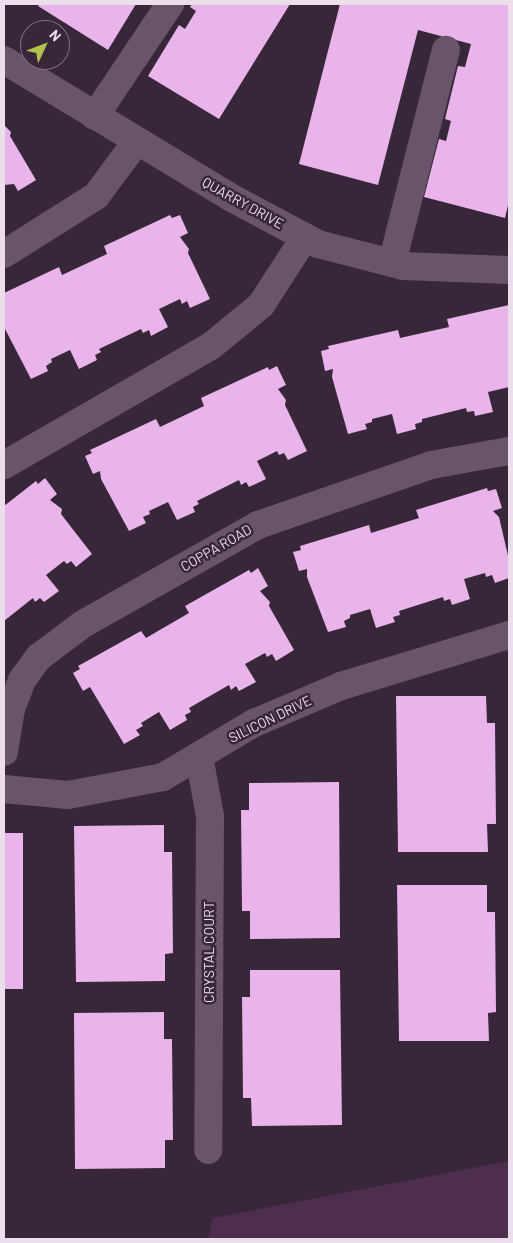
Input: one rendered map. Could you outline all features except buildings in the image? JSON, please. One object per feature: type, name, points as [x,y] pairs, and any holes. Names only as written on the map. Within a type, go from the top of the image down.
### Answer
[{"type":"street","points":[[95,116],[170,4]]},
{"type":"street","points":[[392,263],[446,50]]},
{"type":"street","name":"QUARRY DRIVE","points":[[4,60],[230,198],[318,244],[392,263],[509,270]]},
{"type":"street","points":[[4,254],[96,196],[137,141]]},
{"type":"street","points":[[4,465],[211,346],[261,305],[305,237]]},
{"type":"street","name":"COPPA ROAD","points":[[4,752],[11,709],[22,680],[39,656],[83,624],[258,525],[431,465],[509,451]]},
{"type":"street","name":"SILICON DRIVE","points":[[4,789],[68,795],[163,777],[254,724],[341,686],[509,634]]},
{"type":"street","name":"CRYSTAL COURT","points":[[199,756],[210,816],[208,1150]]},
{"type":"shaded area","points":[[509,1161],[509,1239],[208,1239],[213,1218]]}]
